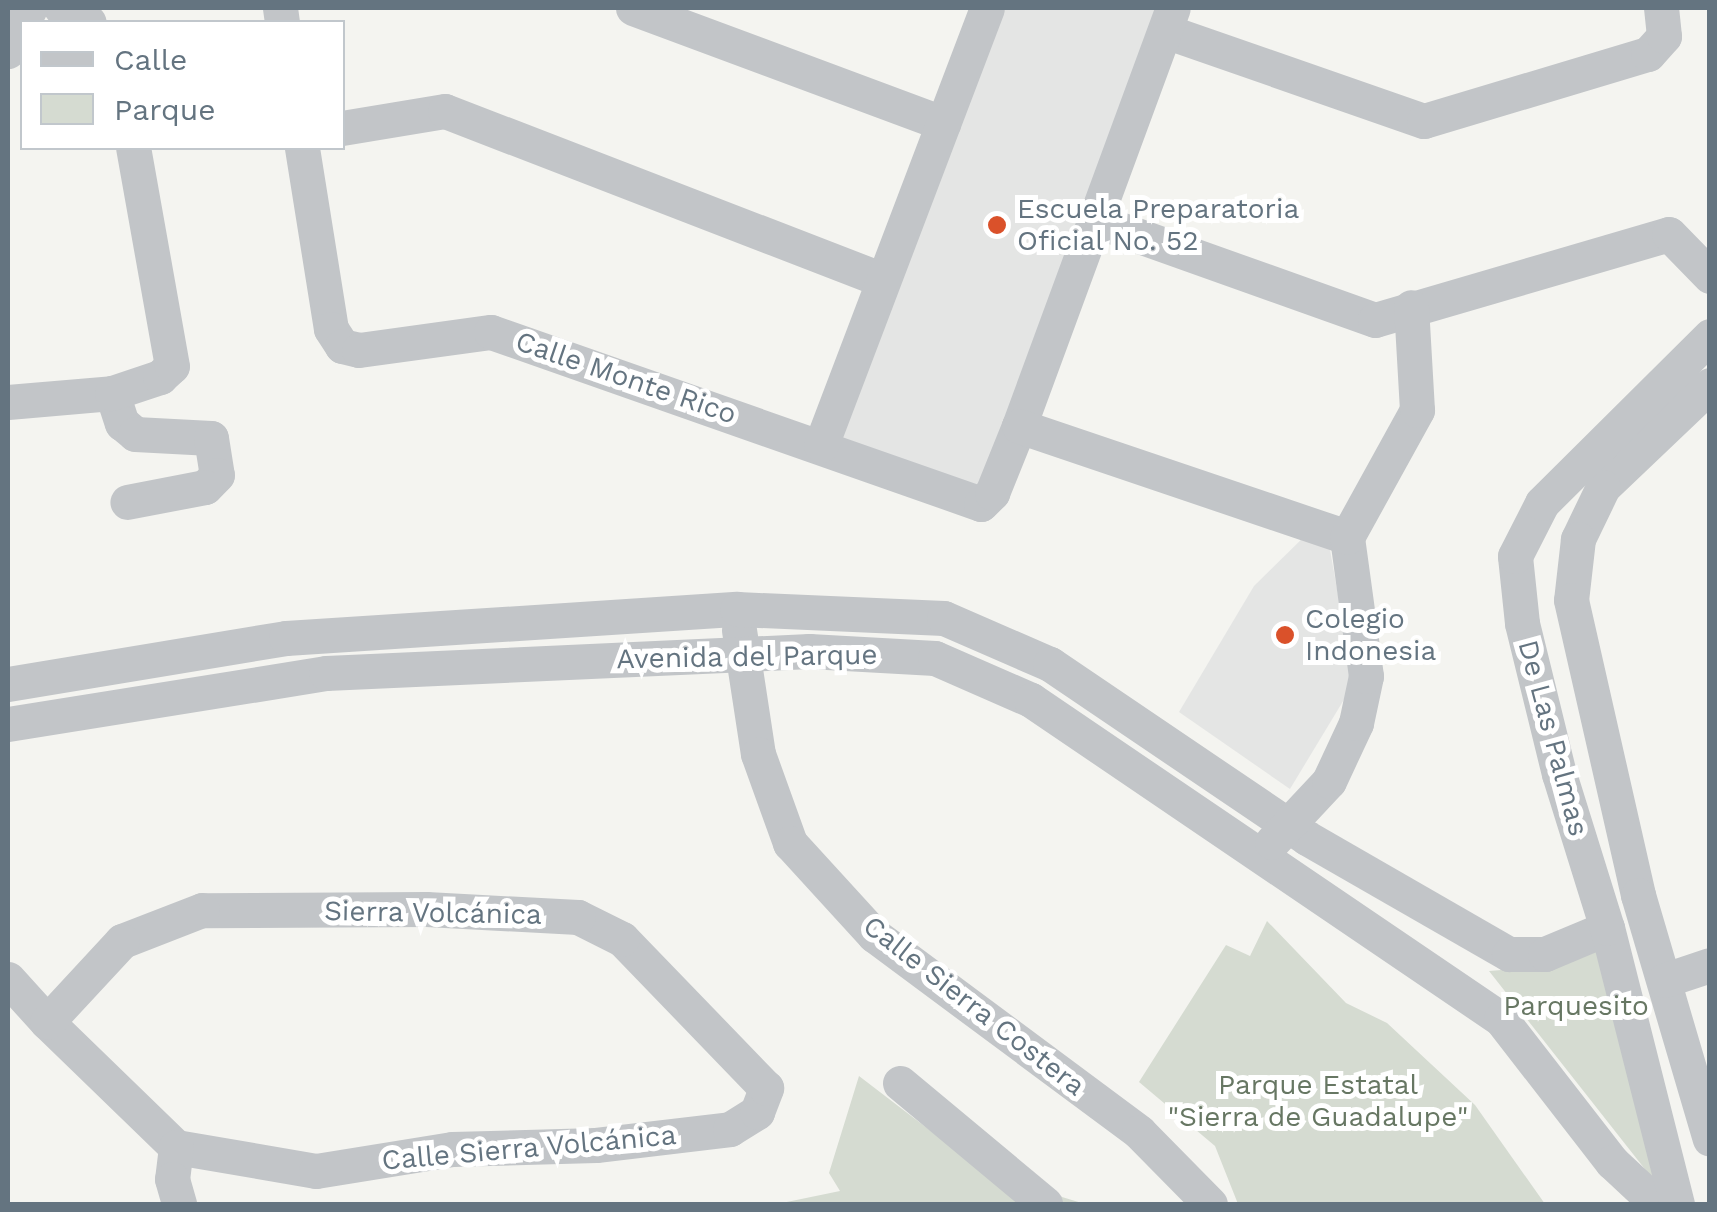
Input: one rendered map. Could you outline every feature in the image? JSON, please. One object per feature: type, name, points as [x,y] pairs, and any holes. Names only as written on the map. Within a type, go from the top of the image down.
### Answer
[{"type":"street","points":[[60,8],[85,20]]},
{"type":"street","points":[[633,8],[942,123]]},
{"type":"street","points":[[820,445],[987,8]]},
{"type":"street","points":[[1347,537],[1020,426],[1169,19],[1424,121],[1648,54],[1664,36],[1661,8]]},
{"type":"street","points":[[8,51],[20,28]]},
{"type":"street","points":[[345,128],[445,111],[884,280]]},
{"type":"street","points":[[8,402],[112,393],[160,377],[172,366],[134,150]]},
{"type":"street","name":"Calle Monte Rico","points":[[302,150],[330,329],[342,346],[358,350],[491,332],[982,504],[992,493],[1020,426]]},
{"type":"street","points":[[1098,221],[1376,320],[1670,234],[1710,276]]},
{"type":"street","points":[[1260,855],[1329,781],[1356,723],[1366,676],[1347,537],[1417,410],[1411,307]]},
{"type":"street","name":"De Las Palmas","points":[[1677,1204],[1607,928],[1559,774],[1522,624],[1515,556],[1542,503],[1710,336]]},
{"type":"street","name":"De Las Palmas","points":[[1665,980],[1638,895],[1571,600],[1578,539],[1603,486],[1710,385]]},
{"type":"street","points":[[112,393],[122,423],[135,434],[211,438],[217,475],[205,487],[127,502]]},
{"type":"street","name":"Avenida del Parque","points":[[8,684],[286,638],[737,609],[944,618],[1050,664],[1288,826],[1509,954],[1545,954],[1607,928]]},
{"type":"street","name":"Calle Sierra Costera","points":[[737,609],[758,754],[790,844],[874,935],[1139,1132],[1210,1204]]},
{"type":"street","points":[[286,638],[292,678]]},
{"type":"street","name":"Avenida del Parque","points":[[8,724],[292,678],[741,652],[935,658],[1031,700],[1501,1018],[1612,1162],[1656,1204]]},
{"type":"street","points":[[1559,774],[1607,760]]},
{"type":"street","name":"Sierra Volcánica","points":[[47,1022],[122,941],[202,910],[426,908],[578,917],[622,939],[756,1072],[766,1088],[757,1112]]},
{"type":"street","points":[[1710,966],[1665,980],[1710,1139]]},
{"type":"street","points":[[8,979],[176,1147],[172,1179],[180,1204]]},
{"type":"street","points":[[900,1083],[1045,1204]]},
{"type":"street","name":"Calle Sierra Volcánica","points":[[176,1147],[316,1171],[452,1149],[596,1146],[730,1129],[757,1112]]},
{"type":"shaded area","name":"Escuela Preparatoria Oficial No. 52","points":[[993,8],[1164,8],[983,499],[827,442]]},
{"type":"shaded area","name":"Colegio Indonesia","points":[[1315,526],[1330,550],[1354,683],[1290,789],[1179,712],[1254,586]]},
{"type":"green space","name":"Parque Estatal \"Sierra de Guadalupe\"","points":[[1267,921],[1346,1003],[1387,1023],[1475,1105],[1545,1204],[1238,1204],[1215,1146],[1139,1082],[1226,945],[1250,956]]},
{"type":"green space","name":"Parquesito","points":[[1606,936],[1670,1201],[1489,971],[1551,966]]},
{"type":"green space","points":[[859,1076],[987,1174],[1085,1204],[777,1204],[840,1191],[829,1173]]},
{"type":"place","name":"Escuela Preparatoria Oficial No. 52","points":[[997,225]]},
{"type":"place","name":"Colegio Indonesia","points":[[1285,635]]}]
